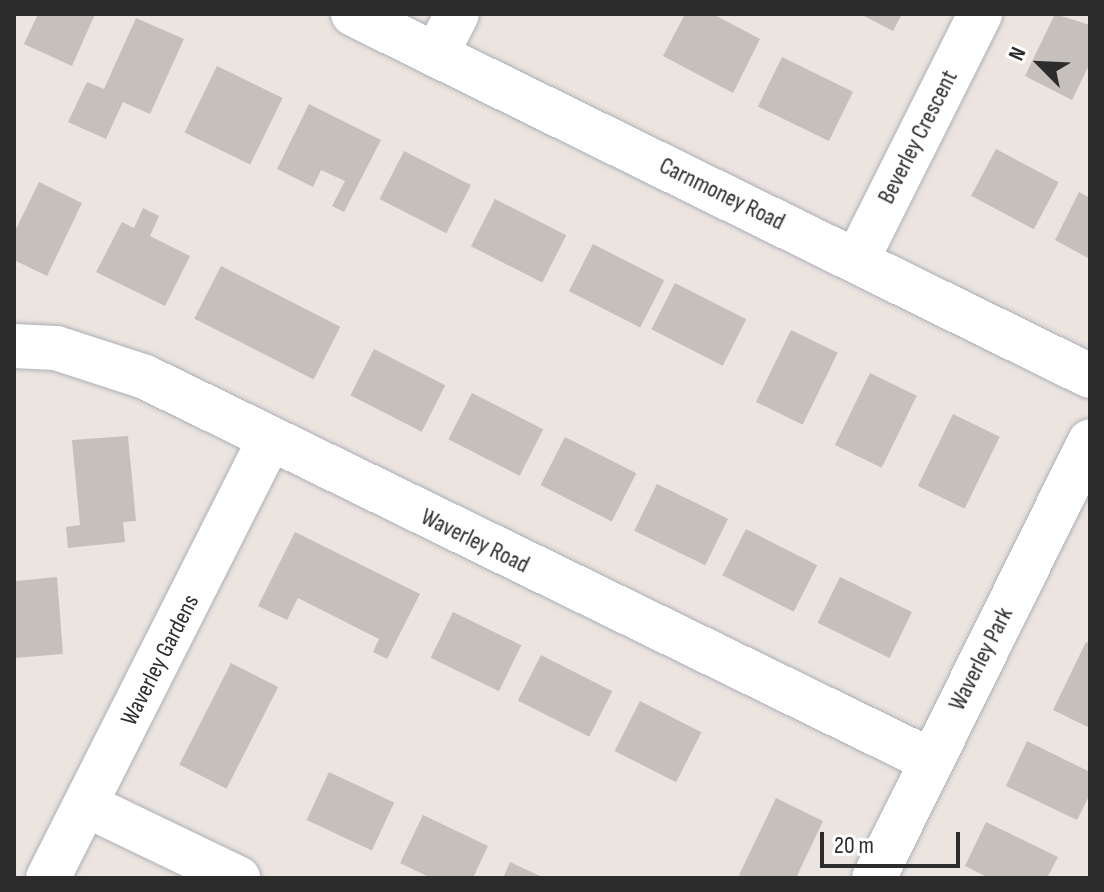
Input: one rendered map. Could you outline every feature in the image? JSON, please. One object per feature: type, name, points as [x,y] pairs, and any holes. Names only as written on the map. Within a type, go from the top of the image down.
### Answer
[{"type":"street","name":"Carnmoney Road","points":[[353,14],[1090,376]]},
{"type":"street","points":[[436,55],[457,14]]},
{"type":"street","name":"Beverley Crescent","points":[[857,260],[980,14]]},
{"type":"street","name":"Waverley Road","points":[[14,346],[56,348],[145,377],[930,760]]},
{"type":"street","name":"Waverley Gardens","points":[[48,878],[269,440]]},
{"type":"street","name":"Waverley Park","points":[[874,878],[1090,441]]},
{"type":"street","points":[[86,805],[238,878]]},
{"type":"building","points":[[38,14],[95,14],[72,66],[24,44]]},
{"type":"building","points":[[685,14],[713,14],[760,39],[733,93],[663,56]]},
{"type":"building","points":[[860,14],[902,14],[893,31]]},
{"type":"building","points":[[1055,14],[1090,25],[1090,63],[1072,100],[1025,76]]},
{"type":"building","points":[[136,18],[184,39],[150,114],[123,102],[106,139],[68,122],[87,82],[104,89]]},
{"type":"building","points":[[782,57],[853,92],[829,141],[758,106]]},
{"type":"building","points":[[217,66],[283,98],[250,165],[185,133]]},
{"type":"building","points":[[309,104],[381,140],[344,212],[332,206],[345,181],[321,170],[313,187],[277,169]]},
{"type":"building","points":[[996,149],[1059,182],[1034,229],[971,196]]},
{"type":"building","points":[[404,151],[471,185],[446,233],[379,199]]},
{"type":"building","points":[[39,182],[82,203],[47,276],[14,260],[14,233]]},
{"type":"building","points":[[1079,192],[1090,198],[1090,259],[1055,240]]},
{"type":"building","points":[[495,199],[566,235],[542,283],[471,246]]},
{"type":"building","points":[[143,208],[159,216],[150,236],[190,256],[165,306],[96,272],[122,222],[134,228]]},
{"type":"building","points":[[593,244],[664,280],[640,328],[569,291]]},
{"type":"building","points":[[221,266],[340,327],[314,379],[194,319]]},
{"type":"building","points":[[675,283],[746,319],[723,366],[651,329]]},
{"type":"building","points":[[791,330],[838,353],[803,425],[756,402]]},
{"type":"building","points":[[374,349],[445,385],[422,432],[350,395]]},
{"type":"building","points":[[870,373],[917,396],[882,468],[835,445]]},
{"type":"building","points":[[472,393],[543,429],[520,476],[448,439]]},
{"type":"building","points":[[953,414],[1000,437],[965,509],[918,486]]},
{"type":"building","points":[[128,436],[136,521],[123,522],[125,542],[68,548],[66,527],[80,525],[72,440]]},
{"type":"building","points":[[565,437],[636,473],[612,521],[540,485]]},
{"type":"building","points":[[657,484],[728,519],[705,565],[634,531]]},
{"type":"building","points":[[746,529],[817,565],[794,612],[722,575]]},
{"type":"building","points":[[295,532],[420,594],[387,659],[373,652],[379,639],[298,598],[287,620],[258,606]]},
{"type":"building","points":[[57,577],[63,654],[14,658],[16,581]]},
{"type":"building","points":[[840,577],[912,612],[890,658],[818,623]]},
{"type":"building","points":[[453,612],[521,645],[499,691],[431,658]]},
{"type":"building","points":[[1086,642],[1090,644],[1090,728],[1053,710]]},
{"type":"building","points":[[541,655],[612,691],[589,737],[518,700]]},
{"type":"building","points":[[231,663],[278,687],[226,789],[179,765]]},
{"type":"building","points":[[640,701],[701,732],[676,782],[615,751]]},
{"type":"building","points":[[1027,741],[1090,772],[1090,794],[1077,820],[1006,786]]},
{"type":"building","points":[[329,772],[394,802],[372,850],[307,820]]},
{"type":"building","points":[[776,798],[823,821],[796,878],[746,878],[739,875]]},
{"type":"building","points":[[423,815],[488,846],[473,878],[431,878],[400,863]]},
{"type":"building","points":[[986,822],[1058,857],[1047,878],[989,878],[965,866]]},
{"type":"building","points":[[510,862],[544,878],[503,878]]}]
